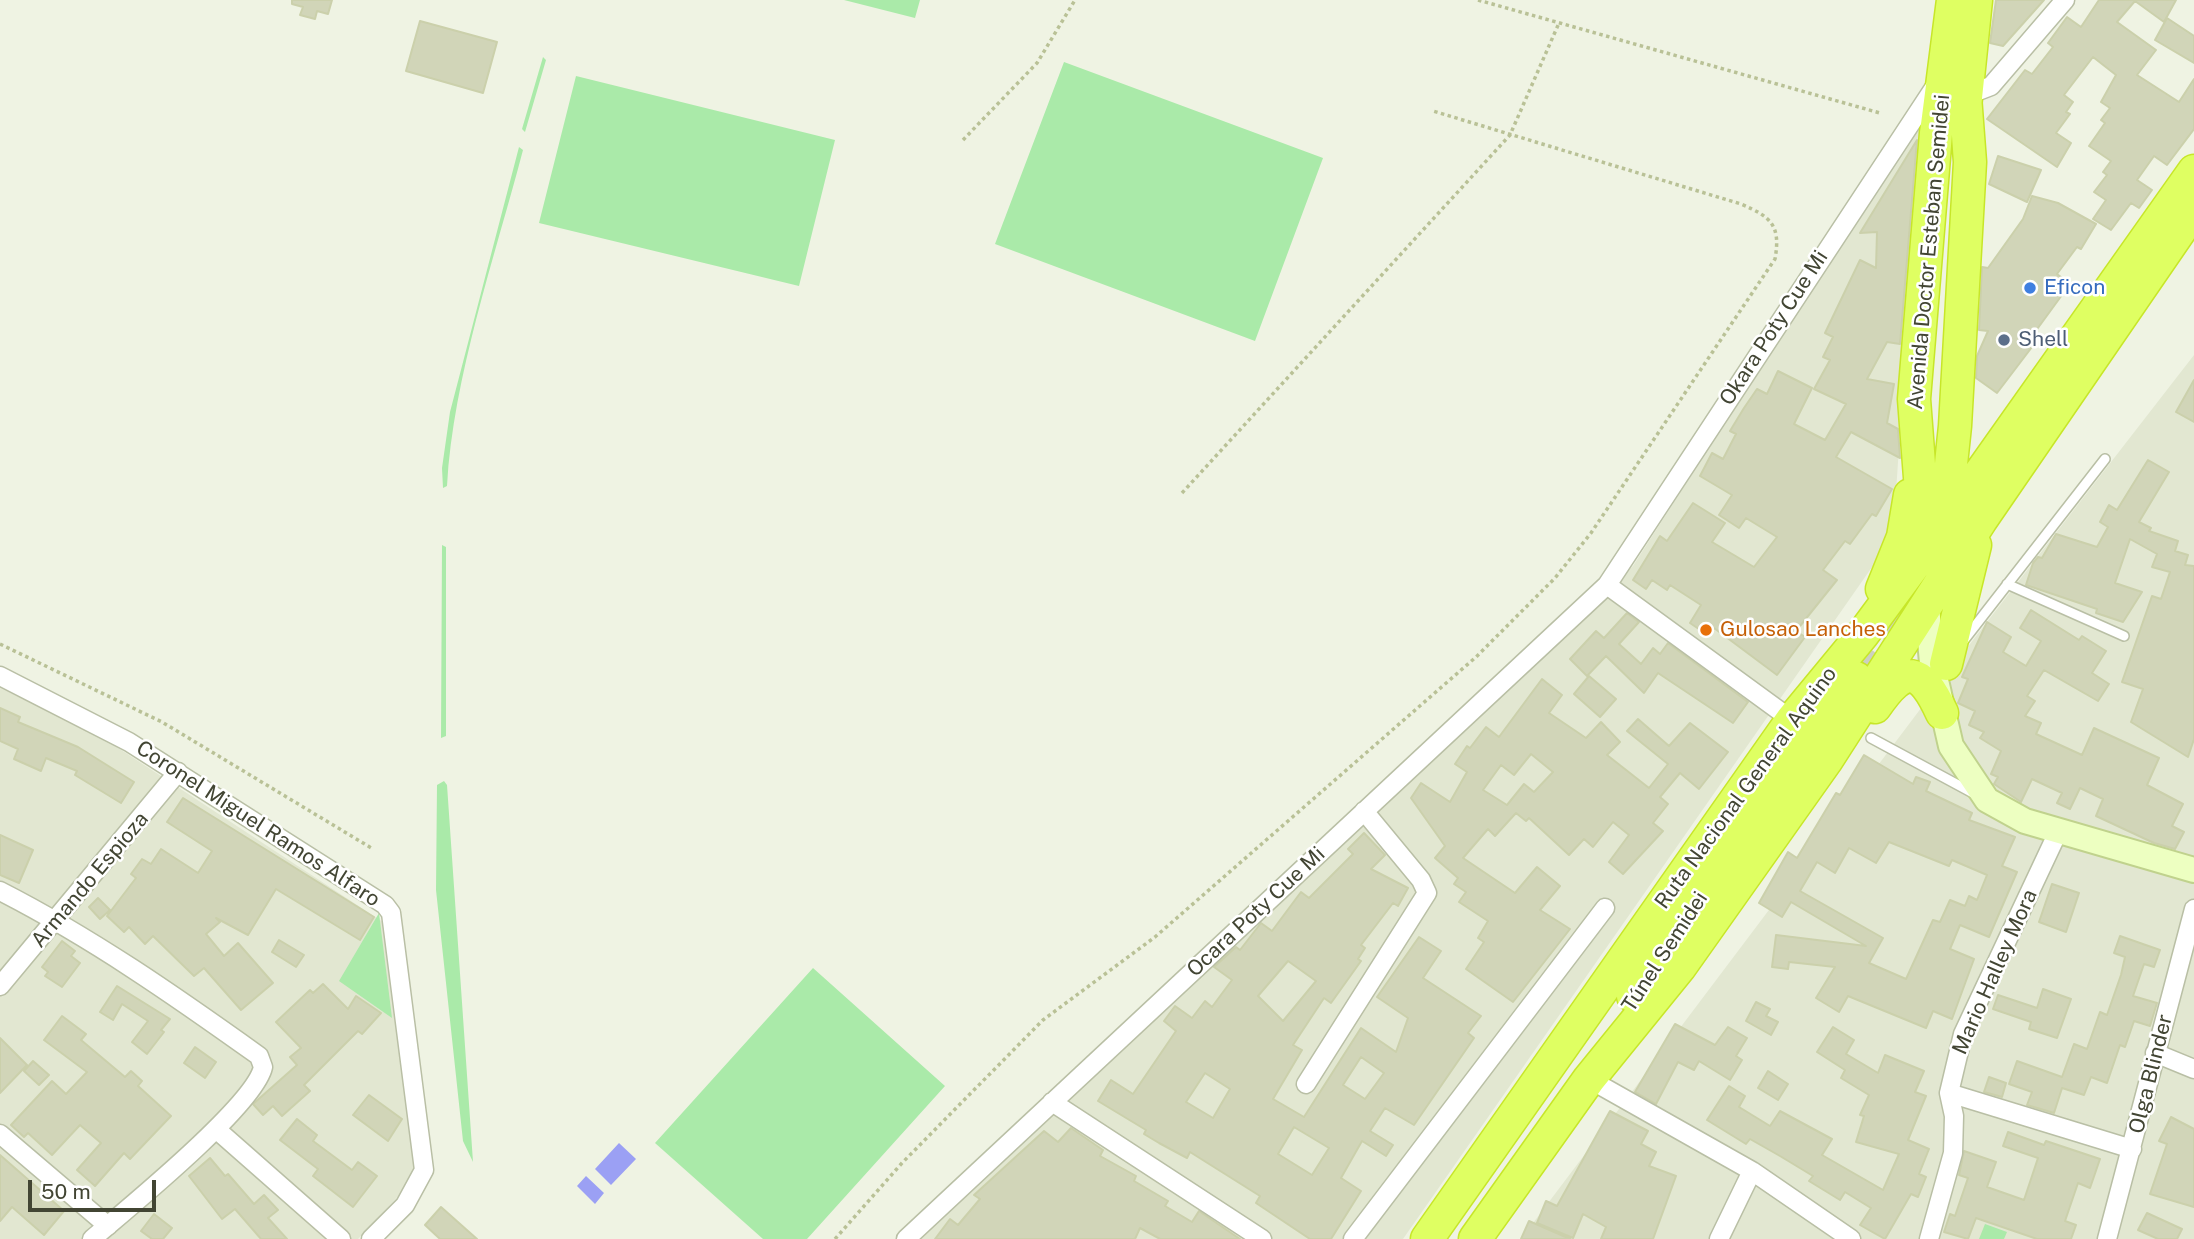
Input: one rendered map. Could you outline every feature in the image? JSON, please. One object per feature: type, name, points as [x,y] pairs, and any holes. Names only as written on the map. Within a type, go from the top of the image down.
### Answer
[{"type":"highway","name":"Avenida Doctor Esteban Semidei","points":[[1935,593],[1926,548],[1914,400],[1930,186],[1953,0]]},
{"type":"highway","name":"Avenida Doctor Esteban Semidei","points":[[1935,593],[1945,523],[1948,421],[1970,162],[1965,96],[1976,0]]},
{"type":"highway","name":"Ruta Nacional General Aquino","points":[[1427,1239],[1792,720],[1863,634],[1945,523],[2194,171]]},
{"type":"highway","points":[[1475,1239],[1596,1070],[1680,967],[1826,761],[1981,520],[2194,210]]},
{"type":"highway","points":[[1863,634],[1906,524],[1914,400]]},
{"type":"highway","points":[[1948,421],[1964,447],[1979,451],[2012,428]]},
{"type":"highway","points":[[1946,664],[1981,520]]},
{"type":"highway","name":"Túnel Semidei","points":[[1596,1070],[1628,1003],[1737,843],[1856,678]]},
{"type":"highway","points":[[1826,761],[1851,742],[1882,698],[1902,678],[1919,678],[1926,682],[1942,713]]},
{"type":"street","points":[[1965,96],[1991,86],[2065,0]]},
{"type":"street","name":"Okara Poty Cue Mi","points":[[1607,585],[1900,136],[1944,73]]},
{"type":"street","points":[[1607,585],[1792,720]]},
{"type":"street","name":"Ocara Poty Cue Mi","points":[[906,1239],[1607,585]]},
{"type":"street","name":"Avenida Doctor Esteban Semidei","points":[[1935,593],[1946,664],[1942,713]]},
{"type":"street","name":"Avenida Doctor Esteban Semidei","points":[[1935,593],[1932,663],[1942,713],[1951,746],[1987,800]]},
{"type":"street","name":"Coronel Miguel Ramos Alfaro","points":[[0,676],[89,719],[178,772],[385,905],[391,913],[424,1170],[405,1205],[371,1239]]},
{"type":"street","name":"Armando Espioza","points":[[0,986],[57,921],[178,772]]},
{"type":"street","points":[[1987,800],[2012,815],[2058,832],[2194,870]]},
{"type":"street","points":[[1306,1084],[1427,893],[1421,880],[1364,811]]},
{"type":"street","name":"Mario Halley Mora","points":[[1929,1239],[1953,1153],[1954,1116],[1949,1093],[1963,1034],[2058,832]]},
{"type":"street","points":[[0,891],[57,921],[169,992],[259,1056],[264,1068],[255,1089],[216,1129],[92,1239]]},
{"type":"street","points":[[1353,1239],[1605,908]]},
{"type":"street","name":"Olga Blinder","points":[[2107,1239],[2194,909]]},
{"type":"street","points":[[2155,1053],[2194,1069]]},
{"type":"street","points":[[1596,1070],[1851,1239]]},
{"type":"street","points":[[1949,1093],[2132,1149]]},
{"type":"street","points":[[1052,1102],[1262,1239]]},
{"type":"street","points":[[216,1129],[341,1239]]},
{"type":"street","points":[[0,1133],[108,1226]]},
{"type":"street","points":[[1719,1239],[1752,1171]]},
{"type":"lane","points":[[1946,664],[2105,459]]},
{"type":"lane","points":[[2007,584],[2124,636]]},
{"type":"lane","points":[[1871,738],[1987,800]]},
{"type":"path","points":[[963,140],[1037,63],[1075,0]]},
{"type":"path","points":[[1478,0],[1880,113]]},
{"type":"path","points":[[1182,492],[1510,135],[1559,23]]},
{"type":"path","points":[[835,1239],[902,1164],[1043,1020],[1165,928],[1476,657],[1555,578],[1591,533],[1775,259],[1776,232],[1765,215],[1741,204],[1433,111]]},
{"type":"path","points":[[0,644],[162,722],[373,849]]},
{"type":"shaded area","points":[[1921,117],[1893,537],[1403,1239],[916,1239],[1337,844],[1473,722],[1633,566]]},
{"type":"shaded area","points":[[2194,355],[2194,1239],[1521,1239],[1949,671]]},
{"type":"shaded area","points":[[0,688],[97,734],[386,924],[417,1176],[358,1239],[0,1239]]},
{"type":"green space","points":[[844,0],[920,0],[915,18]]},
{"type":"green space","points":[[543,57],[546,60],[525,132],[522,129]]},
{"type":"green space","points":[[1064,62],[1323,158],[1255,341],[995,244]]},
{"type":"green space","points":[[576,76],[835,140],[799,286],[539,223]]},
{"type":"green space","points":[[519,147],[523,150],[466,360],[457,403],[447,486],[443,488],[442,468],[450,412]]},
{"type":"green space","points":[[442,545],[446,547],[446,736],[441,738]]},
{"type":"green space","points":[[444,781],[447,785],[473,1162],[463,1141],[436,890],[437,785]]},
{"type":"green space","points":[[379,913],[392,1018],[339,981]]},
{"type":"green space","points":[[813,968],[945,1086],[807,1239],[763,1239],[655,1143]]},
{"type":"green space","points":[[1985,1224],[2007,1232],[2004,1239],[1979,1239]]},
{"type":"water","points":[[619,1143],[636,1159],[611,1185],[595,1169]]},
{"type":"water","points":[[586,1176],[604,1193],[595,1204],[577,1186]]},
{"type":"building","points":[[292,0],[332,0],[328,14],[317,11],[315,19],[300,15],[303,7],[292,4]]},
{"type":"building","points":[[1996,0],[2044,0],[2003,46],[1990,43]]},
{"type":"building","points":[[2099,0],[2176,0],[2164,22],[2135,1],[2117,22],[2156,50],[2137,75],[2179,102],[2194,79],[2194,129],[2167,165],[2154,156],[2137,180],[2152,190],[2139,208],[2131,203],[2111,230],[2093,219],[2106,200],[2094,192],[2107,175],[2103,172],[2111,161],[2089,146],[2105,123],[2101,120],[2110,108],[2101,102],[2116,75],[2093,57],[2064,95],[2073,102],[2066,112],[2070,114],[2056,133],[2071,143],[2057,167],[1987,119],[2025,70],[2032,74],[2053,47],[2048,43],[2067,17],[2081,27]]},
{"type":"building","points":[[2167,18],[2194,36],[2194,63],[2155,40]]},
{"type":"building","points":[[420,21],[497,42],[483,93],[406,71]]},
{"type":"building","points":[[1917,140],[1900,344],[1887,342],[1867,379],[1894,384],[1887,423],[1898,429],[1900,458],[1851,432],[1836,457],[1892,489],[1876,516],[1872,514],[1850,544],[1845,541],[1823,570],[1837,580],[1796,631],[1805,637],[1777,675],[1714,628],[1709,636],[1690,623],[1701,605],[1670,585],[1667,590],[1652,580],[1646,589],[1633,580],[1660,536],[1667,541],[1693,503],[1725,523],[1712,542],[1754,567],[1777,537],[1746,518],[1739,528],[1719,515],[1732,495],[1700,476],[1712,453],[1723,459],[1736,434],[1730,431],[1744,408],[1757,389],[1767,394],[1778,371],[1812,388],[1794,424],[1825,440],[1846,404],[1814,389],[1830,360],[1823,357],[1833,337],[1825,333],[1860,260],[1876,268],[1877,232],[1860,233]]},
{"type":"building","points":[[1998,156],[2041,170],[2027,202],[1989,184]]},
{"type":"building","points":[[2032,196],[2058,203],[2096,224],[2081,249],[2077,247],[2057,274],[2070,284],[2027,343],[2032,347],[1997,393],[1976,378],[1977,356],[1988,331],[1979,330],[1982,267],[1988,268],[2023,219]]},
{"type":"building","points":[[2194,380],[2194,422],[2176,412]]},
{"type":"building","points":[[2148,460],[2169,472],[2139,522],[2151,528],[2149,531],[2178,541],[2175,551],[2188,555],[2185,565],[2194,566],[2194,739],[2188,757],[2131,722],[2143,689],[2122,682],[2152,596],[2161,599],[2170,572],[2152,567],[2157,554],[2130,539],[2115,583],[2142,592],[2123,622],[2096,613],[2097,609],[2026,585],[2033,563],[2038,557],[2042,558],[2056,534],[2097,547],[2108,527],[2100,522],[2109,505],[2117,510]]},
{"type":"building","points":[[2031,610],[2079,640],[2082,636],[2106,651],[2092,673],[2109,684],[2098,701],[2044,670],[2027,696],[2035,701],[2025,716],[2041,723],[2036,734],[2082,755],[2094,728],[2159,758],[2147,785],[2183,804],[2172,826],[2184,832],[2175,849],[2154,843],[2096,816],[2103,799],[2080,788],[2070,809],[2057,803],[2062,793],[2032,779],[2021,802],[1994,784],[1998,777],[1991,774],[2001,751],[1980,738],[1984,732],[1969,725],[1975,711],[1958,703],[1968,679],[1962,677],[1987,622],[2011,637],[2003,652],[2026,666],[2041,641],[2020,628]]},
{"type":"building","points":[[1627,613],[1639,622],[1619,644],[1641,664],[1653,648],[1660,654],[1668,643],[1748,702],[1733,723],[1658,673],[1644,693],[1606,656],[1587,676],[1570,659],[1596,631],[1604,638]]},
{"type":"building","points":[[1589,676],[1616,699],[1600,717],[1574,694]]},
{"type":"building","points":[[1542,679],[1562,695],[1549,713],[1586,738],[1601,722],[1620,742],[1607,755],[1649,788],[1668,764],[1627,731],[1638,719],[1669,746],[1690,723],[1728,752],[1699,789],[1680,773],[1660,797],[1668,804],[1653,823],[1663,831],[1623,874],[1609,862],[1629,835],[1613,822],[1593,847],[1584,839],[1569,855],[1529,818],[1526,821],[1516,813],[1495,836],[1488,829],[1463,858],[1515,893],[1537,867],[1560,886],[1540,910],[1570,929],[1513,1002],[1466,969],[1484,942],[1478,938],[1488,921],[1459,902],[1466,892],[1454,884],[1458,878],[1435,858],[1445,846],[1411,798],[1421,783],[1450,802],[1467,772],[1455,764],[1467,746],[1470,748],[1486,727],[1499,737]],"holes":[[[1531,754],[1553,772],[1534,792],[1524,784],[1507,805],[1483,790],[1501,765],[1514,775]]]},
{"type":"building","points":[[0,708],[20,717],[18,722],[78,747],[134,782],[121,803],[75,775],[77,771],[46,758],[41,771],[14,759],[18,749],[0,741]]},
{"type":"building","points":[[1864,755],[1913,784],[1916,777],[1930,782],[1926,791],[1972,813],[1969,820],[2015,837],[2002,866],[2017,872],[1989,937],[1960,925],[1950,949],[1974,959],[1952,1019],[1933,1011],[1926,1028],[1848,996],[1839,1012],[1816,998],[1835,967],[1789,962],[1788,969],[1772,967],[1776,935],[1866,946],[1791,902],[1782,917],[1759,903],[1788,852],[1797,858],[1836,793],[1840,795]],"holes":[[[1889,842],[1949,866],[1952,860],[1987,875],[1977,900],[1969,896],[1965,906],[1950,900],[1940,922],[1933,920],[1906,979],[1869,963],[1883,938],[1800,891],[1817,862],[1835,873],[1849,848],[1876,863]]]},
{"type":"building","points":[[183,798],[374,917],[360,940],[276,889],[248,935],[216,918],[220,922],[206,934],[224,956],[238,943],[273,983],[241,1010],[204,968],[194,976],[153,936],[145,944],[129,927],[124,932],[107,916],[136,878],[131,874],[142,859],[151,864],[161,849],[198,873],[212,851],[167,822]]},
{"type":"building","points":[[1364,833],[1385,855],[1371,869],[1408,888],[1398,906],[1393,903],[1361,945],[1365,948],[1358,959],[1361,961],[1331,1003],[1324,998],[1293,1045],[1302,1050],[1273,1099],[1304,1117],[1361,1028],[1396,1052],[1408,1018],[1377,997],[1419,937],[1441,951],[1423,978],[1481,1016],[1468,1033],[1474,1038],[1414,1125],[1385,1108],[1370,1131],[1393,1145],[1386,1156],[1362,1141],[1341,1178],[1361,1191],[1331,1239],[1310,1239],[1256,1203],[1260,1196],[1190,1152],[1187,1158],[1159,1143],[1144,1134],[1146,1130],[1098,1101],[1111,1080],[1133,1094],[1176,1031],[1164,1021],[1175,1006],[1192,1018],[1205,1001],[1212,1007],[1232,980],[1214,967],[1236,947],[1240,950],[1261,923],[1272,931],[1301,892],[1309,898],[1353,854],[1348,849]],"holes":[[[1288,961],[1316,981],[1283,1021],[1258,996]],[[1361,1057],[1384,1073],[1365,1099],[1343,1085]],[[1205,1073],[1230,1089],[1213,1118],[1186,1102]],[[1294,1127],[1329,1148],[1312,1175],[1278,1154]]]},
{"type":"building","points":[[0,835],[33,850],[19,883],[0,875]]},
{"type":"building","points":[[2052,884],[2079,893],[2066,932],[2039,922]]},
{"type":"building","points":[[98,898],[110,910],[100,919],[89,907]]},
{"type":"building","points":[[2120,936],[2160,950],[2154,967],[2144,964],[2133,996],[2157,1003],[2150,1026],[2134,1021],[2125,1047],[2120,1045],[2107,1083],[2091,1077],[2084,1095],[2062,1088],[2054,1113],[2027,1105],[2032,1092],[2009,1084],[2017,1061],[2062,1077],[2074,1044],[2087,1049],[2100,1012],[2107,1015],[2121,975],[2125,957],[2114,953]]},
{"type":"building","points":[[279,940],[304,955],[296,967],[272,952]]},
{"type":"building","points":[[62,941],[75,951],[71,956],[80,963],[62,987],[45,976],[48,972],[42,967]]},
{"type":"building","points":[[323,984],[348,1009],[356,996],[381,1013],[362,1034],[358,1031],[304,1085],[310,1091],[282,1116],[273,1106],[263,1115],[253,1104],[297,1065],[290,1057],[301,1048],[276,1022],[310,990],[313,993]]},
{"type":"building","points":[[117,986],[170,1019],[161,1030],[164,1032],[147,1054],[132,1042],[148,1021],[122,1004],[113,1020],[100,1012]]},
{"type":"building","points":[[2043,989],[2071,999],[2057,1038],[2029,1029],[2031,1022],[1993,1009],[1998,995],[2037,1008]]},
{"type":"building","points":[[1756,1002],[1770,1009],[1766,1016],[1778,1022],[1771,1035],[1746,1021]]},
{"type":"building","points":[[62,1016],[86,1034],[81,1040],[125,1077],[131,1071],[142,1081],[138,1086],[171,1116],[130,1159],[124,1153],[95,1186],[77,1170],[101,1143],[80,1125],[52,1155],[28,1133],[24,1137],[11,1125],[52,1081],[66,1094],[87,1072],[44,1040]]},
{"type":"building","points":[[1675,1024],[1715,1045],[1728,1027],[1747,1038],[1736,1056],[1742,1060],[1730,1080],[1699,1061],[1694,1070],[1678,1062],[1656,1104],[1635,1092]]},
{"type":"building","points":[[1833,1027],[1854,1040],[1846,1054],[1878,1073],[1885,1055],[1924,1071],[1915,1092],[1926,1096],[1908,1140],[1929,1149],[1919,1174],[1926,1177],[1918,1197],[1911,1194],[1885,1239],[1860,1225],[1871,1208],[1845,1192],[1840,1200],[1809,1181],[1813,1176],[1780,1156],[1750,1139],[1746,1144],[1707,1120],[1729,1086],[1745,1096],[1739,1107],[1770,1126],[1780,1111],[1832,1139],[1822,1155],[1883,1190],[1899,1154],[1856,1142],[1864,1116],[1860,1115],[1869,1095],[1841,1078],[1845,1070],[1817,1052]]},
{"type":"building","points":[[0,1038],[27,1065],[0,1093]]},
{"type":"building","points":[[195,1047],[216,1062],[205,1078],[184,1063]]},
{"type":"building","points":[[33,1061],[49,1075],[39,1085],[24,1071]]},
{"type":"building","points":[[1768,1071],[1788,1084],[1778,1100],[1758,1088]]},
{"type":"building","points":[[1989,1077],[2006,1083],[2002,1097],[1984,1092]]},
{"type":"building","points":[[369,1095],[402,1119],[388,1141],[353,1115]]},
{"type":"building","points":[[1610,1111],[1648,1131],[1641,1144],[1656,1152],[1649,1166],[1676,1176],[1653,1239],[1601,1239],[1606,1227],[1583,1214],[1573,1238],[1537,1223],[1546,1201],[1557,1206]]},
{"type":"building","points":[[2171,1117],[2194,1129],[2194,1207],[2150,1194],[2167,1144],[2159,1141]]},
{"type":"building","points":[[297,1119],[317,1135],[313,1141],[352,1170],[358,1162],[377,1176],[353,1207],[313,1176],[318,1169],[280,1140]]},
{"type":"building","points":[[1071,1128],[1103,1150],[1100,1156],[1136,1176],[1134,1181],[1168,1201],[1165,1206],[1192,1222],[1199,1211],[1240,1239],[1160,1239],[1140,1228],[1135,1239],[935,1239],[950,1219],[958,1225],[980,1199],[974,1195],[1044,1131],[1058,1142]]},
{"type":"building","points":[[2008,1132],[2044,1145],[2046,1141],[2100,1159],[2090,1188],[2078,1183],[2065,1221],[2076,1225],[2071,1239],[2037,1239],[1976,1218],[1968,1239],[1944,1232],[1950,1214],[1955,1216],[1968,1178],[1959,1175],[1964,1151],[1996,1162],[1987,1187],[2024,1200],[2038,1158],[2003,1146]]},
{"type":"building","points":[[0,1155],[64,1211],[44,1235],[12,1207],[0,1221]]},
{"type":"building","points":[[210,1158],[254,1204],[264,1195],[278,1210],[268,1218],[287,1239],[261,1239],[235,1209],[222,1219],[189,1176]]},
{"type":"building","points":[[441,1207],[477,1239],[440,1239],[425,1225]]},
{"type":"building","points":[[2147,1213],[2182,1229],[2177,1239],[2158,1239],[2138,1230]]},
{"type":"building","points":[[154,1214],[172,1228],[163,1239],[152,1239],[141,1231]]},
{"type":"building","points":[[1529,1221],[1570,1239],[1521,1239]]},
{"type":"tunnel","points":[[1856,678],[1904,607],[1924,562]]},
{"type":"place","name":"Eficon","points":[[2030,288]]},
{"type":"place","name":"Shell","points":[[2004,340]]},
{"type":"place","name":"Gulosao Lanches","points":[[1706,630]]}]
